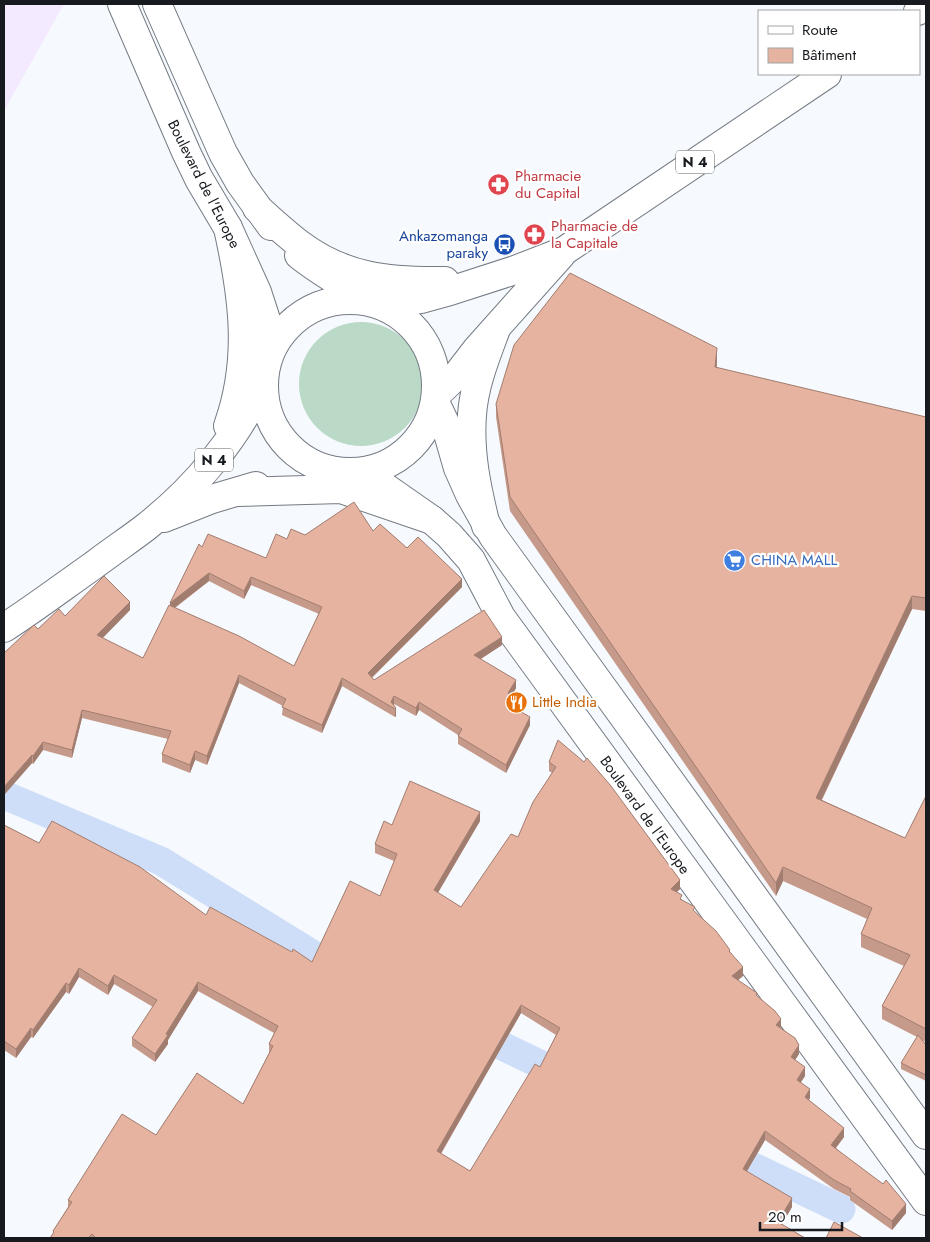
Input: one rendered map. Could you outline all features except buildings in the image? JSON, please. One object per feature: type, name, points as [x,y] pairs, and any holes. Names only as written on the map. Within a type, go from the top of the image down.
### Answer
[{"type":"main road","name":"Boulevard de l'Europe","points":[[122,4],[186,152],[199,179],[228,228],[257,292],[269,329],[264,374]]},
{"type":"main road","name":"Boulevard de l'Europe","points":[[157,4],[223,153],[257,208],[275,232],[317,270],[379,304]]},
{"type":"main road","name":"N 4","points":[[379,304],[421,299],[481,281],[564,251],[826,75]]},
{"type":"main road","points":[[257,208],[299,244],[345,270],[372,277],[400,281],[481,281]]},
{"type":"main road","points":[[217,456],[234,410],[244,342],[239,276],[228,228]]},
{"type":"main road","name":"N 4","points":[[435,399],[564,251]]},
{"type":"main road","points":[[351,299],[379,304],[402,316],[418,332],[430,352],[436,373],[435,399],[426,428],[409,449],[387,465],[360,472],[330,471],[307,461],[288,446],[274,427],[265,404],[264,374],[273,346],[287,326],[305,311],[327,301],[351,299]]},
{"type":"main road","points":[[486,526],[475,480],[472,414],[477,385],[496,329]]},
{"type":"main road","name":"N 4","points":[[4,628],[147,526],[181,495],[217,456],[241,425],[254,403],[264,374]]},
{"type":"main road","points":[[435,399],[445,423],[458,468],[486,526],[926,1135]]},
{"type":"main road","name":"Boulevard de l'Europe","points":[[330,471],[379,483],[432,520],[449,535],[471,560],[501,617],[926,1201]]},
{"type":"main road","name":"N 4","points":[[147,526],[186,509],[264,483],[330,471]]},
{"type":"main road","points":[[238,492],[341,489],[432,520]]},
{"type":"shaded area","points":[[4,4],[64,4],[4,111]]},
{"type":"green space","points":[[361,322],[385,327],[396,332],[405,340],[413,349],[418,360],[423,384],[418,408],[413,419],[405,428],[396,436],[385,441],[361,446],[337,441],[326,436],[317,428],[309,419],[304,408],[299,384],[304,360],[309,349],[317,340],[326,332],[337,327]]},
{"type":"waterway","points":[[4,795],[161,861],[325,962],[349,974]]},
{"type":"waterway","points":[[467,1029],[575,1081]]},
{"type":"waterway","points":[[714,1148],[841,1209]]},
{"type":"place","name":"Pharmacie du Capital","points":[[499,185]]},
{"type":"place","name":"Pharmacie de la Capitale","points":[[535,235]]},
{"type":"place","name":"Ankazomanga paraky","points":[[504,245]]},
{"type":"place","name":"CHINA MALL","points":[[735,560]]},
{"type":"place","name":"Little India","points":[[516,702]]}]
